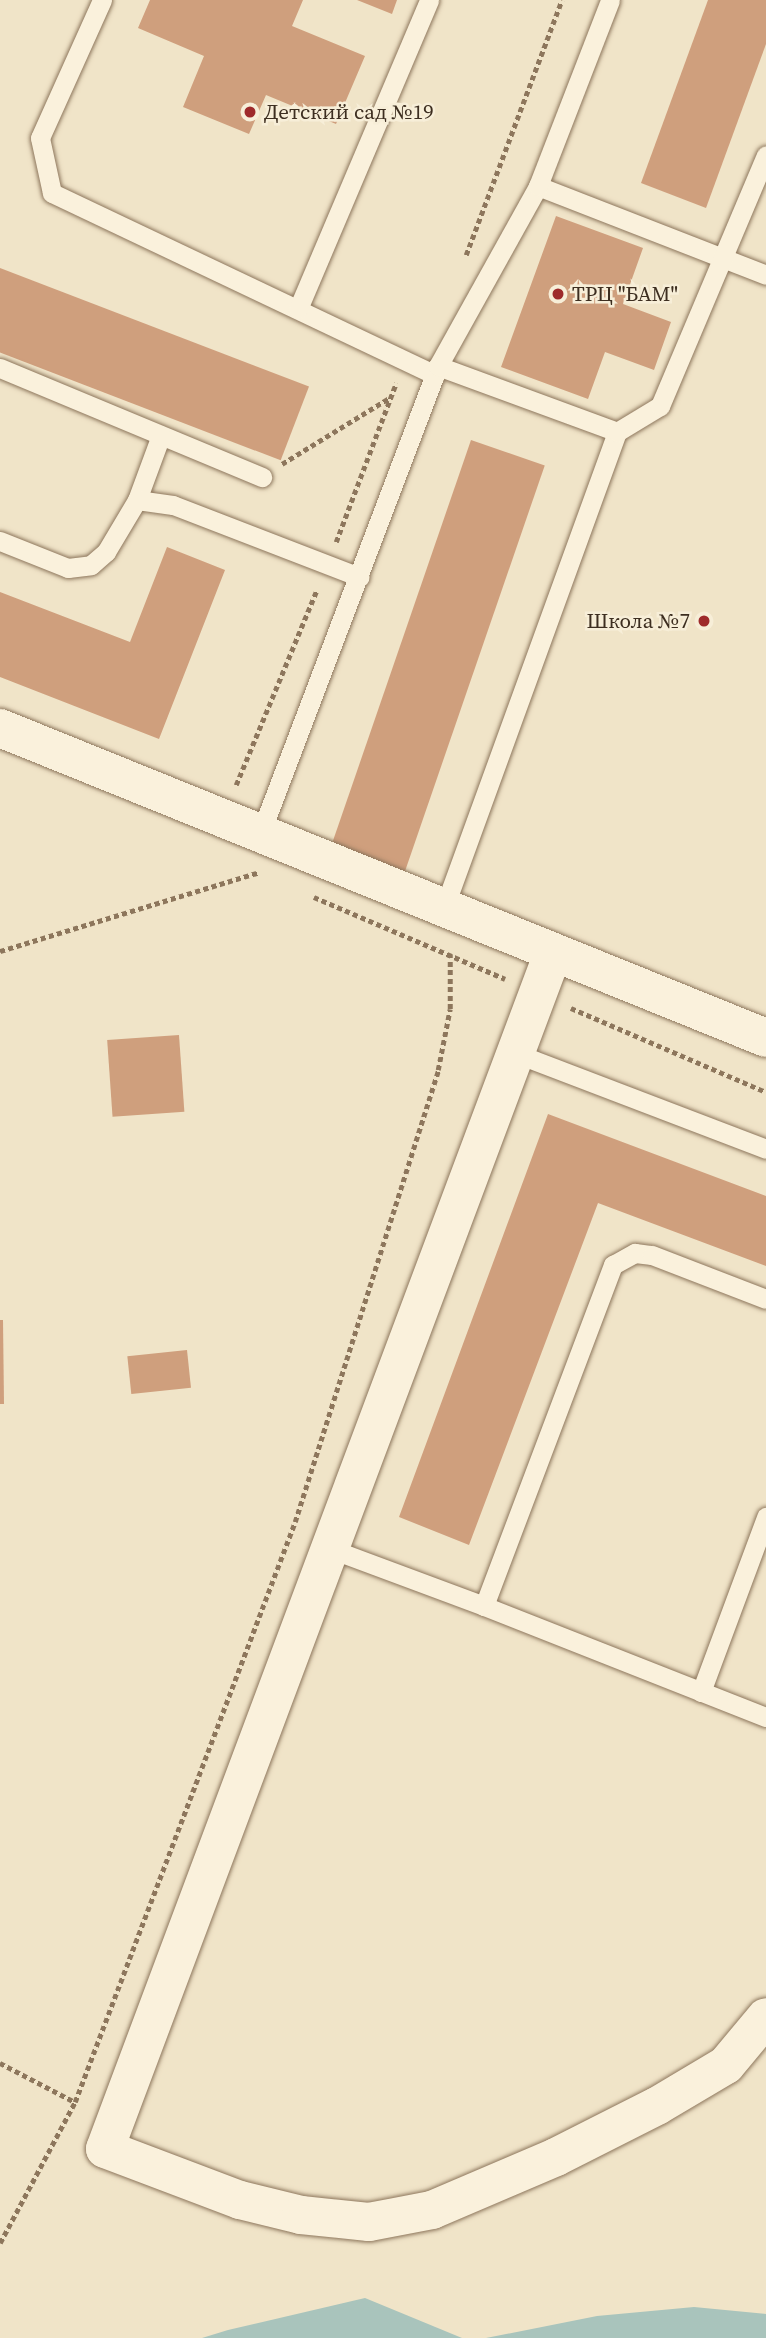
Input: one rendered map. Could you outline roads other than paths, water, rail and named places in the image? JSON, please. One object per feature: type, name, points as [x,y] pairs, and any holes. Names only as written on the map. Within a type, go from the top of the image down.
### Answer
[{"type":"street","points":[[0,728],[766,1038]]},
{"type":"street","points":[[553,953],[105,2149],[240,2200],[301,2214],[369,2222],[432,2210],[555,2157],[657,2106],[726,2066],[766,2017]]},
{"type":"lane","points":[[102,0],[40,138],[52,193],[405,360],[617,432]]},
{"type":"lane","points":[[298,309],[429,0]]},
{"type":"lane","points":[[261,832],[437,370],[538,186],[610,0]]},
{"type":"lane","points":[[444,908],[617,432],[660,406],[766,155]]},
{"type":"lane","points":[[538,186],[766,275]]},
{"type":"lane","points":[[0,368],[262,477]]},
{"type":"lane","points":[[0,541],[68,568],[91,565],[106,552],[137,500],[161,435]]},
{"type":"lane","points":[[137,500],[173,505],[360,577]]},
{"type":"lane","points":[[515,1054],[766,1149]]},
{"type":"lane","points":[[484,1605],[613,1265],[635,1253],[652,1255],[766,1299]]},
{"type":"lane","points":[[701,1692],[766,1517]]},
{"type":"lane","points":[[331,1549],[484,1605],[766,1717]]},
{"type":"water","points":[[365,2298],[462,2338],[202,2338],[228,2330]]},
{"type":"water","points":[[694,2307],[766,2314],[766,2338],[486,2338],[597,2316]]},
{"type":"place","name":"Детский сад №19","points":[[250,112]]},
{"type":"place","name":"ТРЦ \"БАМ\"","points":[[558,294]]},
{"type":"place","name":"Школа №7","points":[[704,621]]}]
